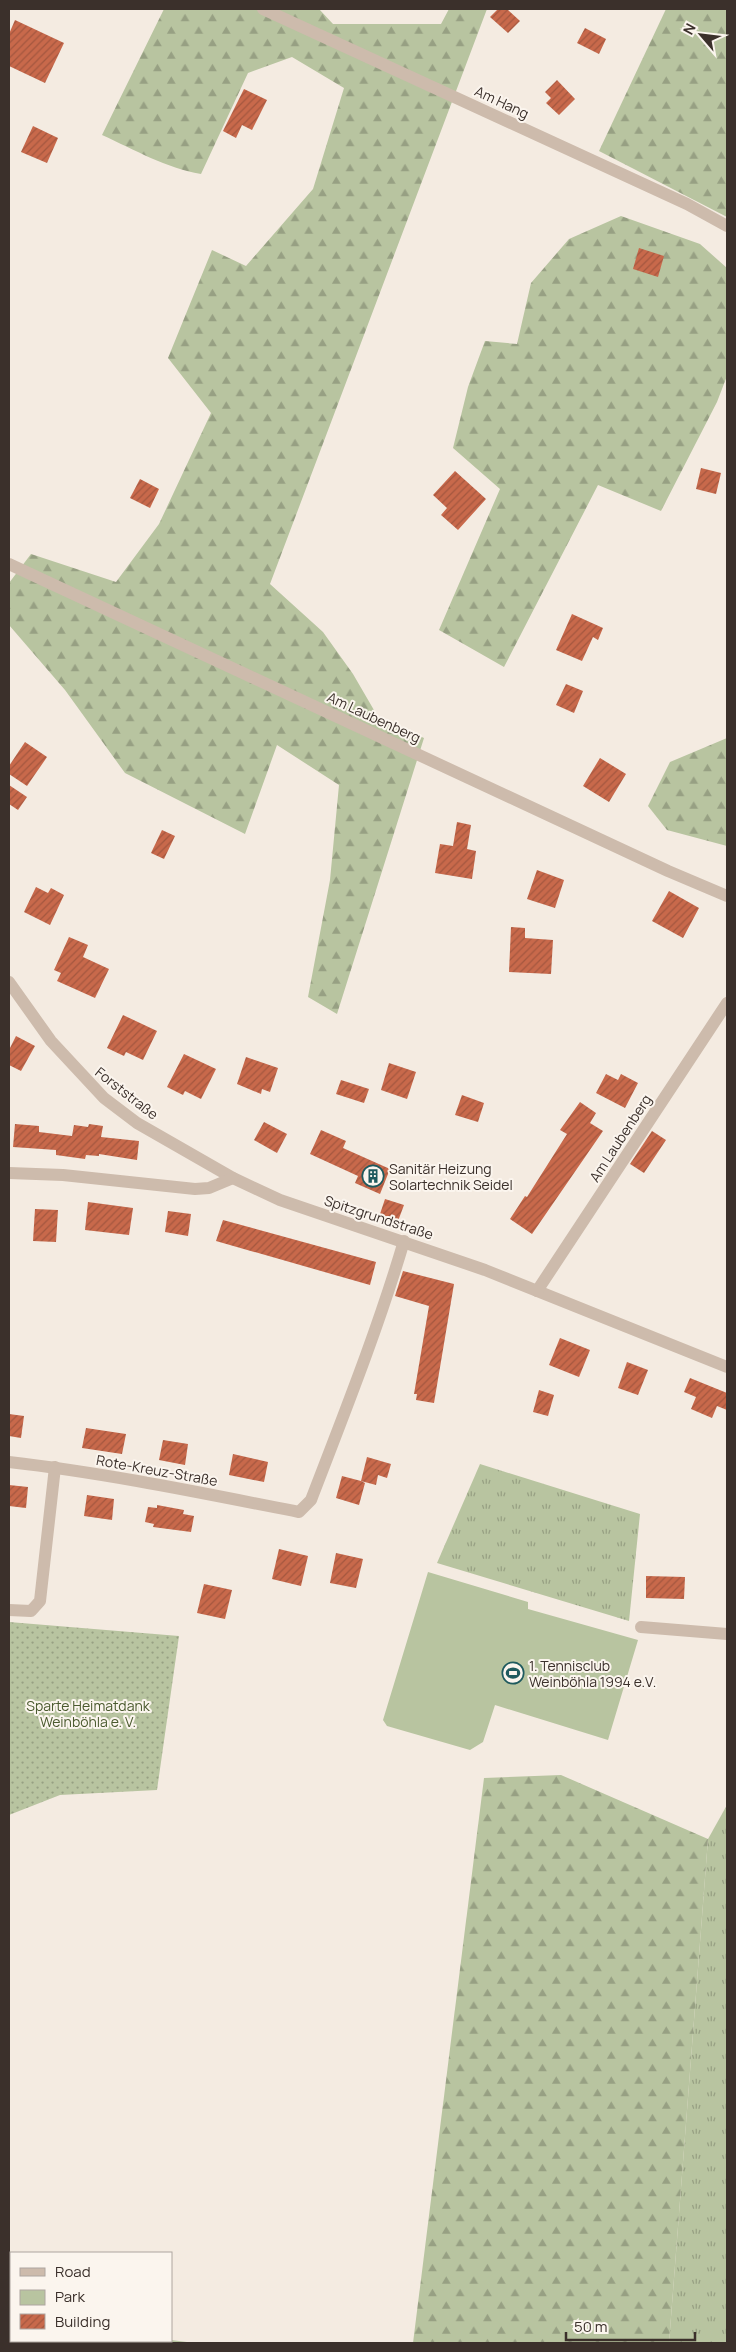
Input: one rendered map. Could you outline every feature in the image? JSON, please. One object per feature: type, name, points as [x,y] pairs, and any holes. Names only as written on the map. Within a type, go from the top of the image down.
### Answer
[{"type":"street","name":"Am Hang","points":[[263,9],[687,204],[727,226]]},
{"type":"street","name":"Am Laubenberg","points":[[9,564],[727,896]]},
{"type":"street","name":"Forststraße","points":[[9,982],[51,1041],[104,1098],[137,1123],[233,1178]]},
{"type":"street","name":"Am Laubenberg","points":[[537,1290],[727,1003]]},
{"type":"street","points":[[9,1173],[63,1175],[195,1189],[209,1188],[233,1178]]},
{"type":"street","name":"Spitzgrundstraße","points":[[233,1178],[280,1200],[404,1241],[537,1290],[727,1366]]},
{"type":"street","name":"Rote-Kreuz-Straße","points":[[9,1462],[55,1467],[299,1512],[311,1500],[354,1390],[404,1241]]},
{"type":"street","points":[[9,1610],[31,1611],[40,1601],[55,1467]]},
{"type":"street","points":[[641,1627],[727,1634]]},
{"type":"green space","points":[[164,9],[319,9],[333,24],[441,24],[449,9],[487,9],[270,584],[323,632],[353,674],[378,717],[424,738],[337,1014],[308,997],[330,880],[339,785],[277,745],[245,834],[125,773],[65,690],[9,625],[9,583],[31,554],[116,582],[159,524],[211,413],[168,358],[212,250],[246,266],[313,189],[344,88],[292,57],[248,73],[201,174],[151,158],[102,135]]},
{"type":"green space","points":[[666,9],[727,9],[727,217],[599,151]]},
{"type":"green space","points":[[621,216],[700,244],[727,268],[727,376],[717,402],[661,511],[598,485],[504,667],[439,630],[500,489],[453,448],[468,387],[485,341],[517,344],[531,283],[569,239]]},
{"type":"green space","points":[[727,738],[727,846],[667,830],[648,806],[670,762]]},
{"type":"green space","points":[[480,1464],[640,1514],[629,1621],[437,1563]]},
{"type":"green space","name":"1. Tennisclub Weinböhla 1994 e.V.","points":[[428,1572],[528,1602],[528,1609],[638,1640],[608,1740],[495,1705],[483,1742],[470,1750],[387,1726],[383,1720]]},
{"type":"green space","name":"Sparte Heimatdank Weinböhla e. V.","points":[[9,1622],[179,1636],[157,1790],[60,1795],[9,1815]]},
{"type":"green space","points":[[561,1775],[708,1839],[669,2343],[413,2343],[484,1778]]},
{"type":"green space","points":[[727,1805],[727,2343],[669,2343],[708,1839]]},
{"type":"green space","points":[[10,2326],[10,2342],[172,2342],[172,2340],[195,2343],[9,2343]]},
{"type":"building","points":[[498,9],[507,9],[520,21],[508,33],[490,17]]},
{"type":"building","points":[[15,20],[64,43],[45,83],[9,66],[9,34]]},
{"type":"building","points":[[585,28],[606,39],[599,54],[577,43]]},
{"type":"building","points":[[557,80],[575,99],[559,115],[546,103],[551,98],[545,92]]},
{"type":"building","points":[[244,89],[267,100],[252,130],[242,125],[236,138],[223,131]]},
{"type":"building","points":[[33,126],[58,138],[47,163],[21,152]]},
{"type":"building","points":[[639,248],[664,256],[658,277],[633,269]]},
{"type":"building","points":[[701,468],[721,473],[716,494],[696,489]]},
{"type":"building","points":[[455,471],[486,499],[458,530],[441,515],[447,508],[433,495]]},
{"type":"building","points":[[140,479],[159,489],[150,508],[130,498]]},
{"type":"building","points":[[572,614],[603,628],[598,640],[593,637],[582,661],[556,650]]},
{"type":"building","points":[[566,684],[583,691],[574,713],[556,705]]},
{"type":"building","points":[[25,742],[47,757],[27,786],[9,774],[9,766]]},
{"type":"building","points":[[600,758],[626,774],[609,802],[583,786]]},
{"type":"building","points":[[9,785],[27,797],[18,810],[9,804]]},
{"type":"building","points":[[457,822],[471,825],[467,849],[476,851],[472,879],[435,873],[440,844],[453,846]]},
{"type":"building","points":[[162,830],[175,836],[164,859],[151,853]]},
{"type":"building","points":[[537,870],[564,880],[555,908],[527,899]]},
{"type":"building","points":[[36,887],[48,893],[51,888],[64,895],[50,925],[24,912]]},
{"type":"building","points":[[669,891],[699,908],[683,938],[652,921]]},
{"type":"building","points":[[511,927],[525,928],[525,938],[553,940],[551,974],[509,972]]},
{"type":"building","points":[[69,937],[88,945],[83,957],[109,969],[95,998],[57,981],[61,973],[54,970]]},
{"type":"building","points":[[123,1015],[157,1031],[143,1060],[126,1052],[124,1056],[107,1048]]},
{"type":"building","points":[[16,1036],[35,1046],[21,1071],[9,1065],[9,1050]]},
{"type":"building","points":[[184,1054],[216,1069],[201,1099],[185,1091],[183,1095],[167,1087]]},
{"type":"building","points":[[246,1057],[278,1068],[270,1092],[262,1089],[261,1094],[237,1084]]},
{"type":"building","points":[[389,1063],[416,1072],[407,1099],[381,1090]]},
{"type":"building","points":[[606,1074],[618,1080],[621,1074],[638,1083],[625,1108],[596,1093]]},
{"type":"building","points":[[341,1080],[369,1089],[364,1103],[336,1094]]},
{"type":"building","points":[[462,1095],[484,1103],[478,1122],[455,1115]]},
{"type":"building","points":[[580,1102],[596,1113],[590,1123],[603,1131],[532,1234],[510,1219],[525,1196],[527,1197],[567,1134],[560,1130]]},
{"type":"building","points":[[264,1122],[287,1134],[277,1153],[254,1140]]},
{"type":"building","points":[[15,1124],[39,1126],[39,1132],[72,1136],[74,1125],[88,1127],[89,1124],[103,1126],[101,1137],[139,1141],[137,1160],[99,1154],[99,1156],[86,1155],[85,1159],[56,1155],[56,1150],[13,1147]]},
{"type":"building","points":[[321,1130],[346,1141],[343,1148],[390,1169],[380,1194],[355,1183],[358,1176],[310,1154]]},
{"type":"building","points":[[652,1131],[666,1140],[644,1173],[630,1164]]},
{"type":"building","points":[[385,1199],[404,1205],[398,1221],[380,1214]]},
{"type":"building","points":[[88,1202],[133,1208],[129,1235],[85,1230]]},
{"type":"building","points":[[35,1209],[58,1210],[56,1242],[33,1241]]},
{"type":"building","points":[[168,1211],[191,1214],[188,1236],[165,1232]]},
{"type":"building","points":[[223,1220],[376,1262],[370,1285],[216,1241]]},
{"type":"building","points":[[403,1271],[454,1284],[434,1403],[416,1400],[417,1394],[414,1394],[429,1306],[395,1296]]},
{"type":"building","points":[[560,1338],[590,1350],[579,1377],[549,1365]]},
{"type":"building","points":[[627,1362],[648,1370],[638,1395],[618,1388]]},
{"type":"building","points":[[690,1378],[727,1393],[727,1410],[717,1406],[712,1418],[691,1409],[696,1397],[684,1392]]},
{"type":"building","points":[[539,1390],[554,1395],[548,1416],[533,1412]]},
{"type":"building","points":[[9,1414],[24,1416],[21,1438],[9,1436]]},
{"type":"building","points":[[86,1428],[126,1434],[122,1454],[82,1448]]},
{"type":"building","points":[[163,1440],[188,1444],[185,1465],[159,1460]]},
{"type":"building","points":[[233,1454],[268,1462],[264,1482],[229,1475]]},
{"type":"building","points":[[367,1457],[391,1464],[387,1478],[378,1475],[376,1485],[361,1481]]},
{"type":"building","points":[[342,1476],[365,1483],[359,1505],[336,1498]]},
{"type":"building","points":[[9,1485],[28,1487],[26,1508],[9,1506]]},
{"type":"building","points":[[87,1495],[114,1499],[112,1520],[84,1516]]},
{"type":"building","points":[[157,1505],[184,1510],[183,1514],[194,1516],[191,1532],[153,1527],[154,1524],[145,1522],[148,1507],[157,1508]]},
{"type":"building","points":[[279,1549],[308,1556],[301,1586],[272,1579]]},
{"type":"building","points":[[336,1553],[363,1559],[356,1588],[330,1583]]},
{"type":"building","points":[[646,1576],[685,1577],[684,1599],[646,1598]]},
{"type":"building","points":[[204,1584],[232,1590],[225,1619],[197,1613]]},
{"type":"place","name":"Sanitär Heizung Solartechnik Seidel","points":[[373,1176]]},
{"type":"place","name":"1. Tennisclub Weinböhla 1994 e.V.","points":[[513,1673]]}]
